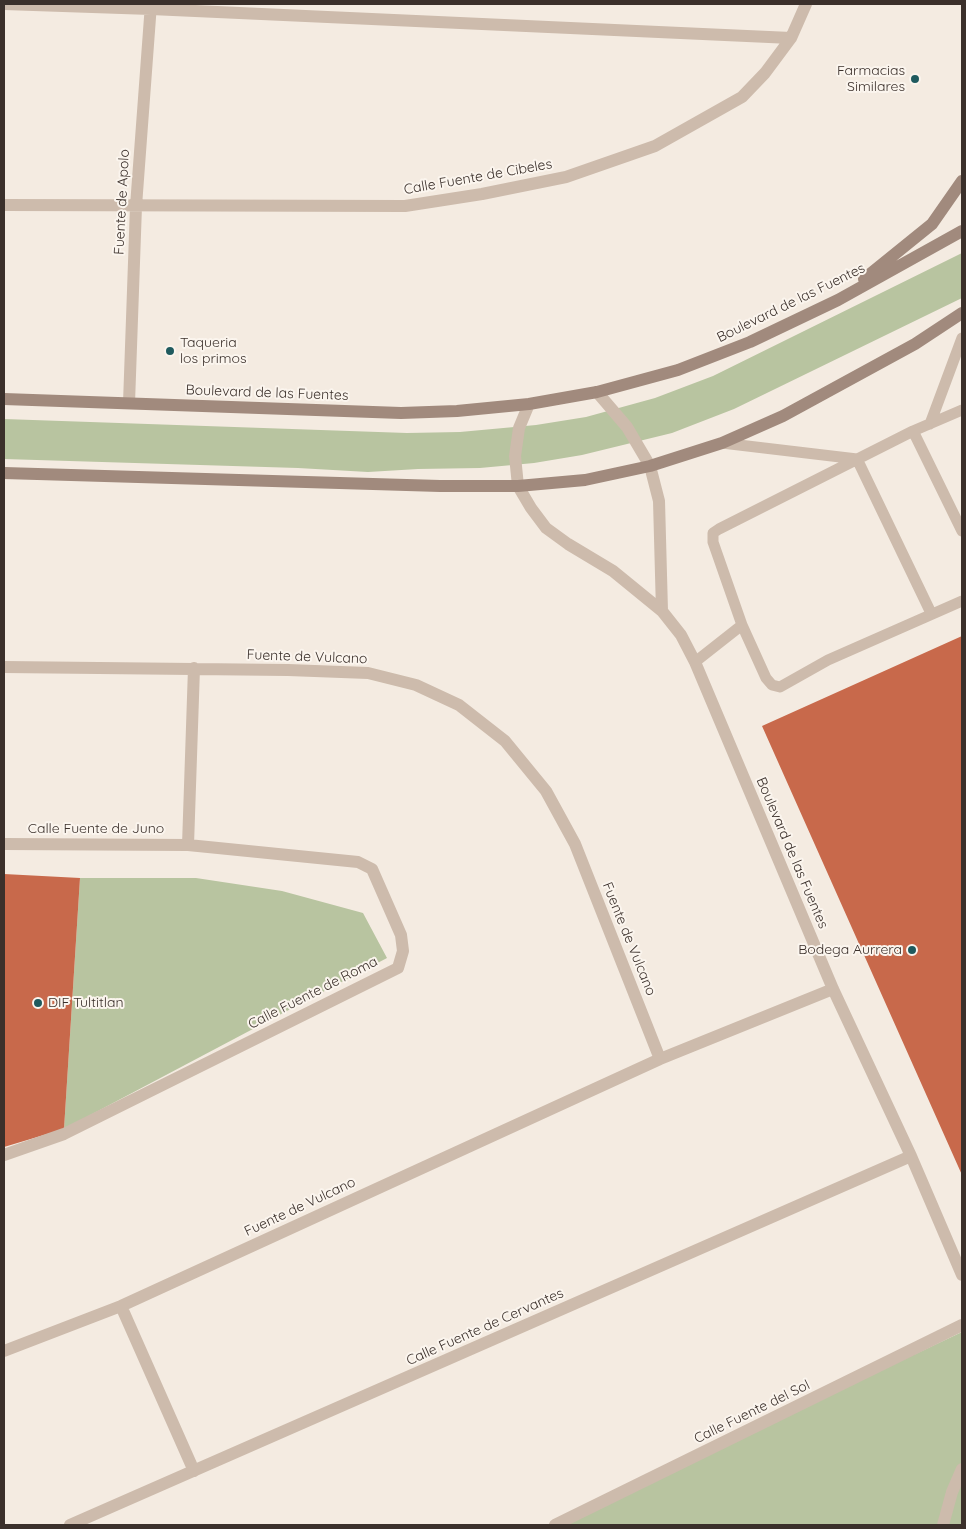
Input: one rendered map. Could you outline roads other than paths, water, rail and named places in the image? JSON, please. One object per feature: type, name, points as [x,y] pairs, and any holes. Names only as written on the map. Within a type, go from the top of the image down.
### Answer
[{"type":"street","points":[[4,4],[151,6],[791,38]]},
{"type":"street","name":"Calle Fuente de Cibeles","points":[[4,205],[405,206],[482,194],[566,177],[655,146],[742,96],[765,72],[791,38],[806,4]]},
{"type":"street","name":"Fuente de Apolo","points":[[129,403],[136,206],[151,6]]},
{"type":"street","points":[[838,300],[932,224],[962,181]]},
{"type":"street","name":"Boulevard de las Fuentes","points":[[4,399],[400,413],[456,411],[529,404],[597,392],[678,370],[750,342],[838,300],[962,232]]},
{"type":"street","points":[[4,473],[430,486],[518,486],[584,480],[650,466],[722,443],[782,416],[915,344],[962,313]]},
{"type":"street","points":[[597,392],[627,427],[650,466],[659,501],[662,611]]},
{"type":"street","name":"Boulevard de las Fuentes","points":[[529,404],[519,428],[515,456],[518,486],[546,528],[568,544],[613,571],[662,611],[681,635],[695,662],[833,989],[911,1156],[962,1275]]},
{"type":"street","name":"Fuente de Vulcano","points":[[4,667],[194,668],[368,673],[416,685],[459,705],[505,741],[546,791],[575,844],[660,1059]]},
{"type":"street","points":[[188,845],[194,668]]},
{"type":"street","name":"Calle Fuente de Juno","points":[[4,844],[188,845]]},
{"type":"street","name":"Calle Fuente de Roma","points":[[4,1155],[64,1134],[398,968],[403,951],[401,934],[372,869],[358,862],[188,845]]},
{"type":"street","name":"Fuente de Vulcano","points":[[4,1351],[121,1306],[660,1059],[833,989]]},
{"type":"street","name":"Calle Fuente de Cervantes","points":[[70,1525],[911,1156]]},
{"type":"street","points":[[121,1306],[194,1471]]},
{"type":"street","name":"Calle Fuente del Sol","points":[[555,1525],[962,1326]]},
{"type":"street","points":[[943,1525],[952,1492],[962,1469]]},
{"type":"lane","points":[[930,424],[962,338]]},
{"type":"lane","points":[[962,410],[913,431],[713,533],[712,542],[742,625],[766,678],[772,685],[780,687],[828,660],[962,601]]},
{"type":"lane","points":[[913,431],[962,531]]},
{"type":"lane","points":[[722,443],[857,459]]},
{"type":"lane","points":[[857,459],[932,614]]},
{"type":"lane","points":[[695,662],[742,625]]},
{"type":"place","name":"Farmacias Similares","points":[[915,79]]},
{"type":"place","name":"Taqueria los primos","points":[[170,351]]},
{"type":"place","name":"Bodega Aurrera","points":[[912,950]]},
{"type":"place","name":"DIF Tultitlan","points":[[38,1003]]}]
